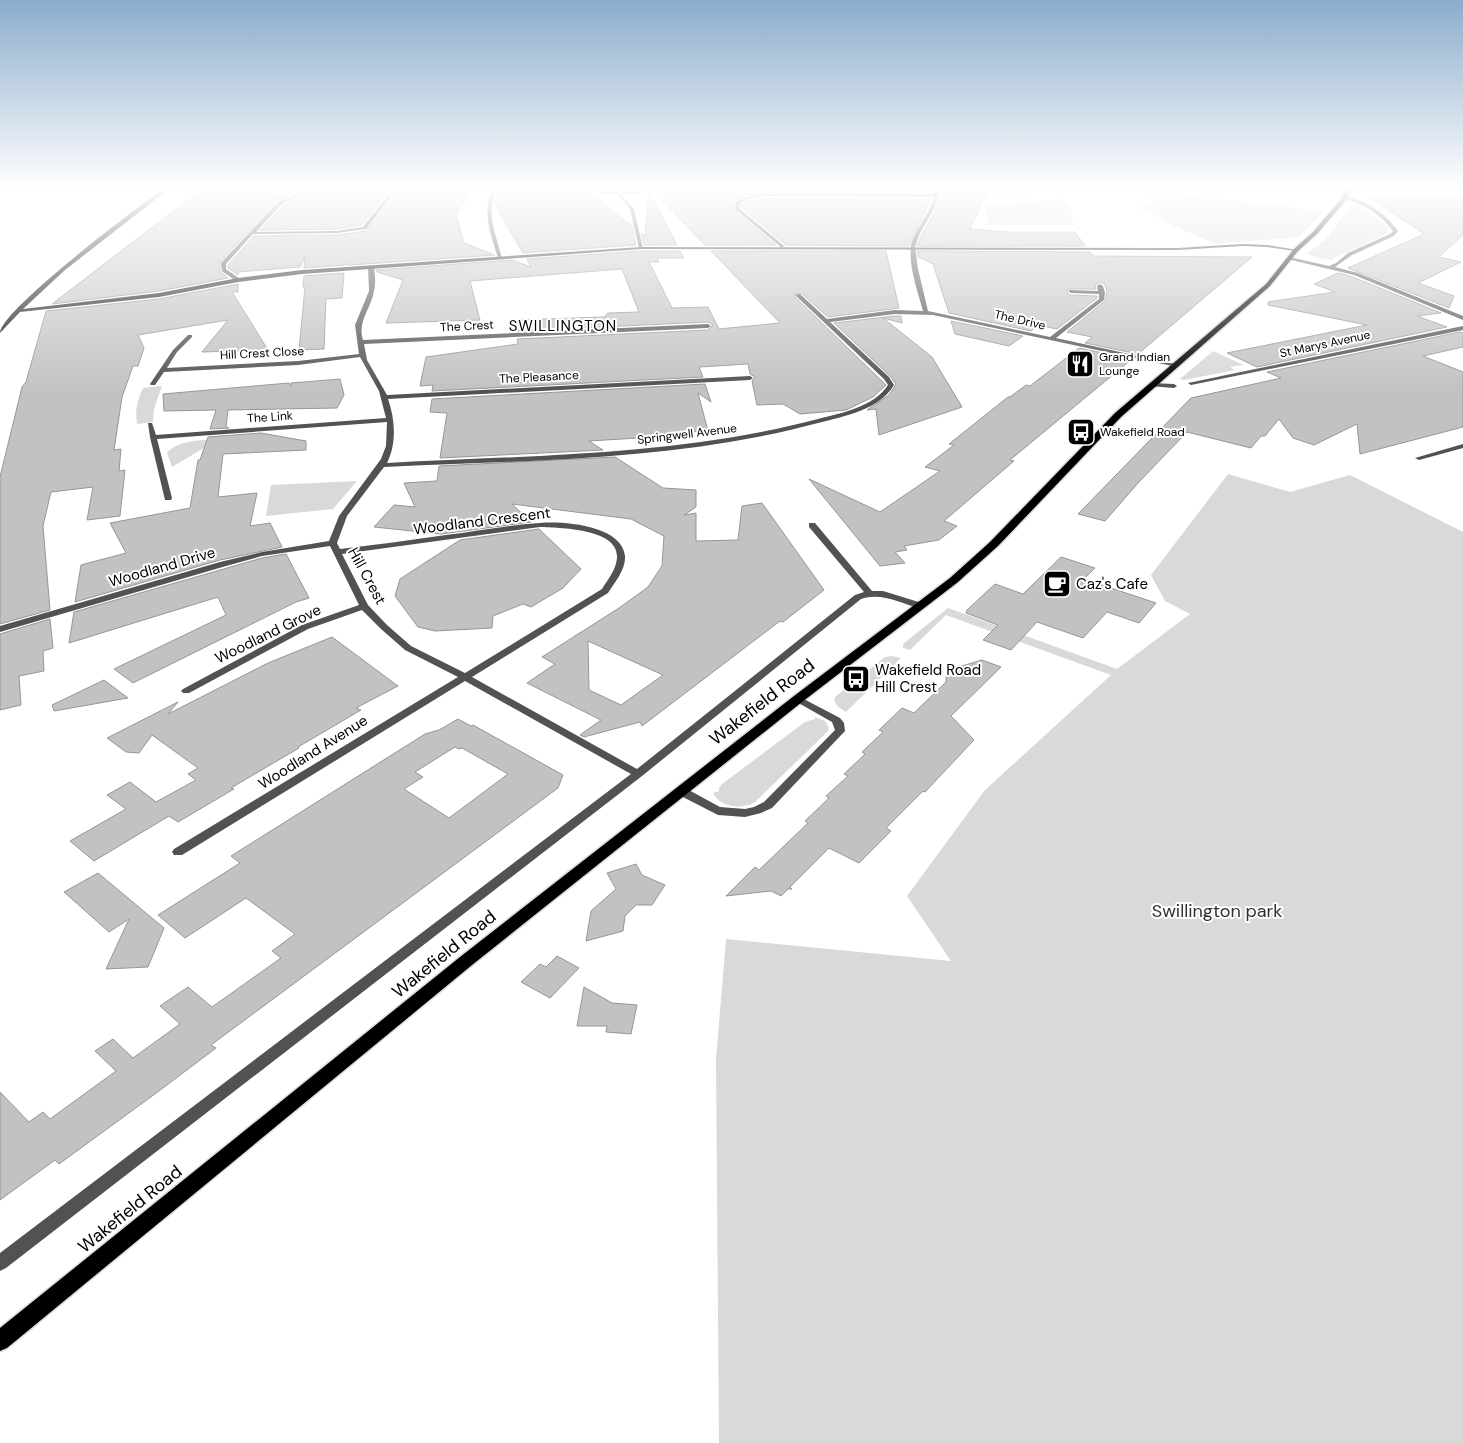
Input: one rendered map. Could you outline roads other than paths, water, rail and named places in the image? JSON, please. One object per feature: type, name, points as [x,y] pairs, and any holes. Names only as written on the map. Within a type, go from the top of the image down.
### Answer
[{"type":"main road","name":"Wakefield Road","points":[[0,1341],[451,974],[798,699],[954,580],[994,544],[1118,415],[1268,285],[1289,258]]},
{"type":"street","points":[[0,331],[16,312],[80,256]]},
{"type":"street","points":[[230,256],[223,264],[224,270],[238,280]]},
{"type":"street","points":[[16,312],[159,295],[238,280],[302,272],[523,256]]},
{"type":"street","points":[[826,321],[895,312],[926,312],[914,256]]},
{"type":"street","points":[[1329,268],[1347,256]]},
{"type":"street","points":[[1289,258],[1356,274],[1463,318]]},
{"type":"street","name":"Hill Crest","points":[[371,267],[373,286],[371,296],[362,312],[358,328],[359,337],[362,342],[362,355],[385,397],[391,430],[390,442],[388,453],[381,465],[348,508],[335,533],[333,543],[364,606],[408,648],[638,774]]},
{"type":"street","points":[[1051,339],[1102,299],[1100,286]]},
{"type":"street","points":[[1071,291],[1102,293]]},
{"type":"street","name":"Springwell Avenue","points":[[381,465],[623,452],[717,443],[796,428],[866,405],[888,392],[891,385],[887,378],[798,295]]},
{"type":"street","name":"The Drive","points":[[926,312],[1175,366]]},
{"type":"street","points":[[660,319],[662,328]]},
{"type":"street","name":"The Crest","points":[[362,342],[708,326]]},
{"type":"street","name":"St Marys Avenue","points":[[1191,383],[1463,328]]},
{"type":"street","points":[[153,384],[175,351],[190,336]]},
{"type":"street","name":"Hill Crest Close","points":[[163,370],[298,363],[362,355]]},
{"type":"street","points":[[691,371],[694,380]]},
{"type":"street","name":"The Pleasance","points":[[385,397],[750,378]]},
{"type":"street","points":[[1151,385],[1174,386]]},
{"type":"street","name":"The Link","points":[[153,437],[389,420]]},
{"type":"street","points":[[150,424],[168,498]]},
{"type":"street","points":[[1419,458],[1463,446]]},
{"type":"street","name":"Woodland Crescent","points":[[339,552],[549,525],[592,529],[608,536],[619,548],[622,563],[616,577],[605,591],[464,677]]},
{"type":"street","points":[[812,526],[869,594],[883,594],[919,605]]},
{"type":"street","name":"Woodland Drive","points":[[0,629],[223,564],[262,554],[333,543]]},
{"type":"street","name":"Wakefield Road","points":[[0,1263],[638,774],[858,597],[869,594]]},
{"type":"street","name":"Woodland Grove","points":[[186,690],[305,627],[364,606]]},
{"type":"street","name":"Woodland Avenue","points":[[178,852],[464,677]]},
{"type":"street","points":[[681,791],[718,811],[745,813],[768,805],[840,731],[839,723],[836,720],[798,699]]},
{"type":"place","name":"Grand Indian Lounge","points":[[1080,364]]},
{"type":"place","name":"Wakefield Road","points":[[1081,432]]},
{"type":"place","name":"Caz's Cafe","points":[[1057,584]]},
{"type":"place","name":"Wakefield Road Hill Crest","points":[[856,679]]},
{"type":"district","name":"SWILLINGTON","points":[[563,326]]},
{"type":"park label","name":"Swillington park","points":[[1217,911]]}]
